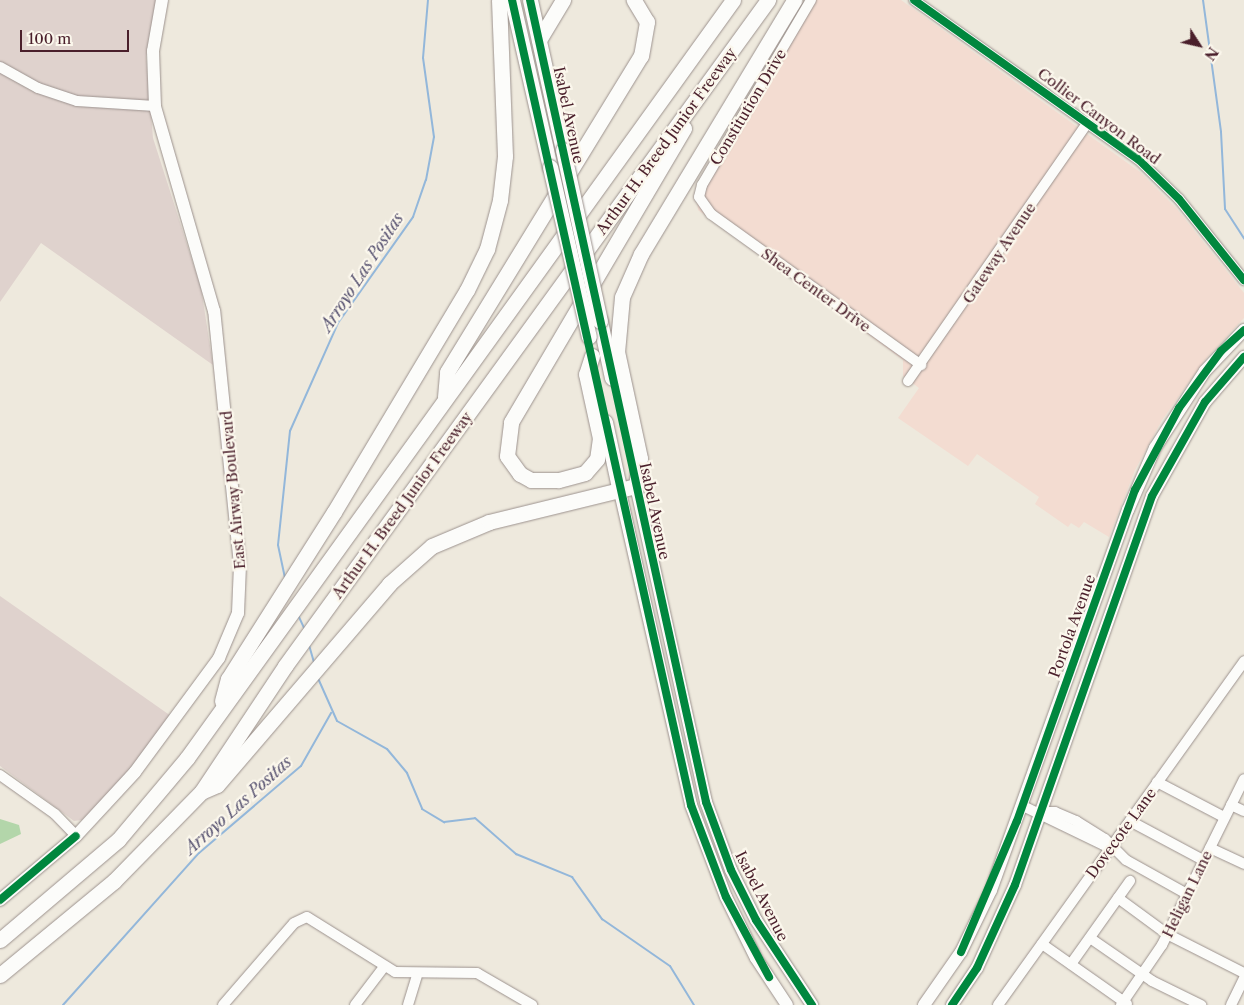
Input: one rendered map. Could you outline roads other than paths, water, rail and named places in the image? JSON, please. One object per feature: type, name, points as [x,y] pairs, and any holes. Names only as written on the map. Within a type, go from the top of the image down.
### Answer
[{"type":"highway","points":[[220,710],[228,680],[300,566],[458,306],[487,249],[500,200],[505,156],[499,0]]},
{"type":"highway","name":"Isabel Avenue","points":[[512,0],[589,337],[620,492]]},
{"type":"highway","name":"Isabel Avenue","points":[[530,0],[636,486]]},
{"type":"highway","points":[[539,40],[549,17],[563,0]]},
{"type":"highway","points":[[445,397],[447,372],[642,56],[647,22],[634,0]]},
{"type":"highway","name":"Arthur H. Breed Junior Freeway","points":[[0,940],[142,816],[276,638],[445,397],[732,0]]},
{"type":"highway","name":"Arthur H. Breed Junior Freeway","points":[[0,976],[114,881],[202,791],[285,666],[684,119],[768,0]]},
{"type":"highway","points":[[202,791],[217,785],[403,570],[432,546],[488,522],[620,492],[636,486],[640,458],[618,352],[622,297],[641,254],[794,0]]},
{"type":"highway","points":[[592,356],[586,374],[600,438],[597,459],[584,473],[558,480],[532,480],[520,474],[506,445],[511,422],[684,134],[684,119]]},
{"type":"main road","name":"East Airway Boulevard","points":[[0,900],[76,836],[135,772],[219,658],[234,628],[241,597],[214,311],[155,106],[153,52],[162,0]]},
{"type":"main road","name":"Portola Avenue","points":[[924,1005],[978,920],[1023,806],[1128,510],[1155,448],[1205,372],[1244,330]]},
{"type":"main road","name":"Portola Avenue","points":[[952,1005],[999,925],[1152,496],[1205,402],[1244,357]]},
{"type":"main road","name":"Isabel Avenue","points":[[636,486],[706,802],[731,870],[756,920],[812,1005]]},
{"type":"main road","name":"Isabel Avenue","points":[[620,492],[691,805],[726,897],[756,958],[787,1005]]},
{"type":"street","name":"Constitution Drive","points":[[711,214],[699,198],[702,185],[811,0]]},
{"type":"street","name":"Collier Canyon Road","points":[[914,0],[1088,122],[1171,190],[1244,280]]},
{"type":"street","points":[[0,67],[38,88],[77,101],[155,106]]},
{"type":"street","name":"Gateway Avenue","points":[[908,381],[921,365],[1088,122]]},
{"type":"street","name":"Shea Center Drive","points":[[711,214],[921,365]]},
{"type":"street","name":"Dovecote Lane","points":[[998,1005],[1244,661]]},
{"type":"street","points":[[1,779],[55,814],[76,836]]},
{"type":"street","name":"Heligan Lane","points":[[1124,1004],[1167,934],[1244,779]]},
{"type":"street","points":[[1157,782],[1224,817]]},
{"type":"street","points":[[1231,805],[1244,811]]},
{"type":"street","points":[[1023,806],[1040,812],[1055,812],[1076,822],[1105,839],[1110,848],[1187,894]]},
{"type":"street","points":[[1130,821],[1203,860]]},
{"type":"street","points":[[1210,848],[1244,864]]},
{"type":"street","points":[[1071,964],[1130,881]]},
{"type":"street","points":[[1118,898],[1167,934],[1244,973]]},
{"type":"street","points":[[223,1005],[294,923],[304,918],[315,920],[384,967],[417,976],[477,973],[532,1005]]},
{"type":"street","points":[[1090,938],[1142,974],[1201,1005]]},
{"type":"street","points":[[1042,944],[1124,1004]]},
{"type":"street","points":[[355,1005],[384,967]]},
{"type":"street","points":[[408,1005],[417,976]]},
{"type":"street","points":[[1231,1005],[1244,978]]},
{"type":"waterway","name":"Arroyo Las Positas","points":[[285,578],[278,545],[290,431],[338,323],[413,217],[426,180],[434,137],[423,58],[428,0]]},
{"type":"waterway","points":[[1203,0],[1221,132],[1225,209],[1244,238]]},
{"type":"waterway","name":"Arroyo Las Positas","points":[[298,615],[304,628]]},
{"type":"waterway","name":"Arroyo Las Positas","points":[[309,645],[314,662]]},
{"type":"waterway","points":[[317,676],[337,721],[387,749],[407,773],[422,809],[444,822],[475,818],[516,854],[572,877],[602,919],[670,966],[694,1005]]},
{"type":"waterway","name":"Arroyo Las Positas","points":[[63,1005],[199,853],[301,766],[331,713]]}]
